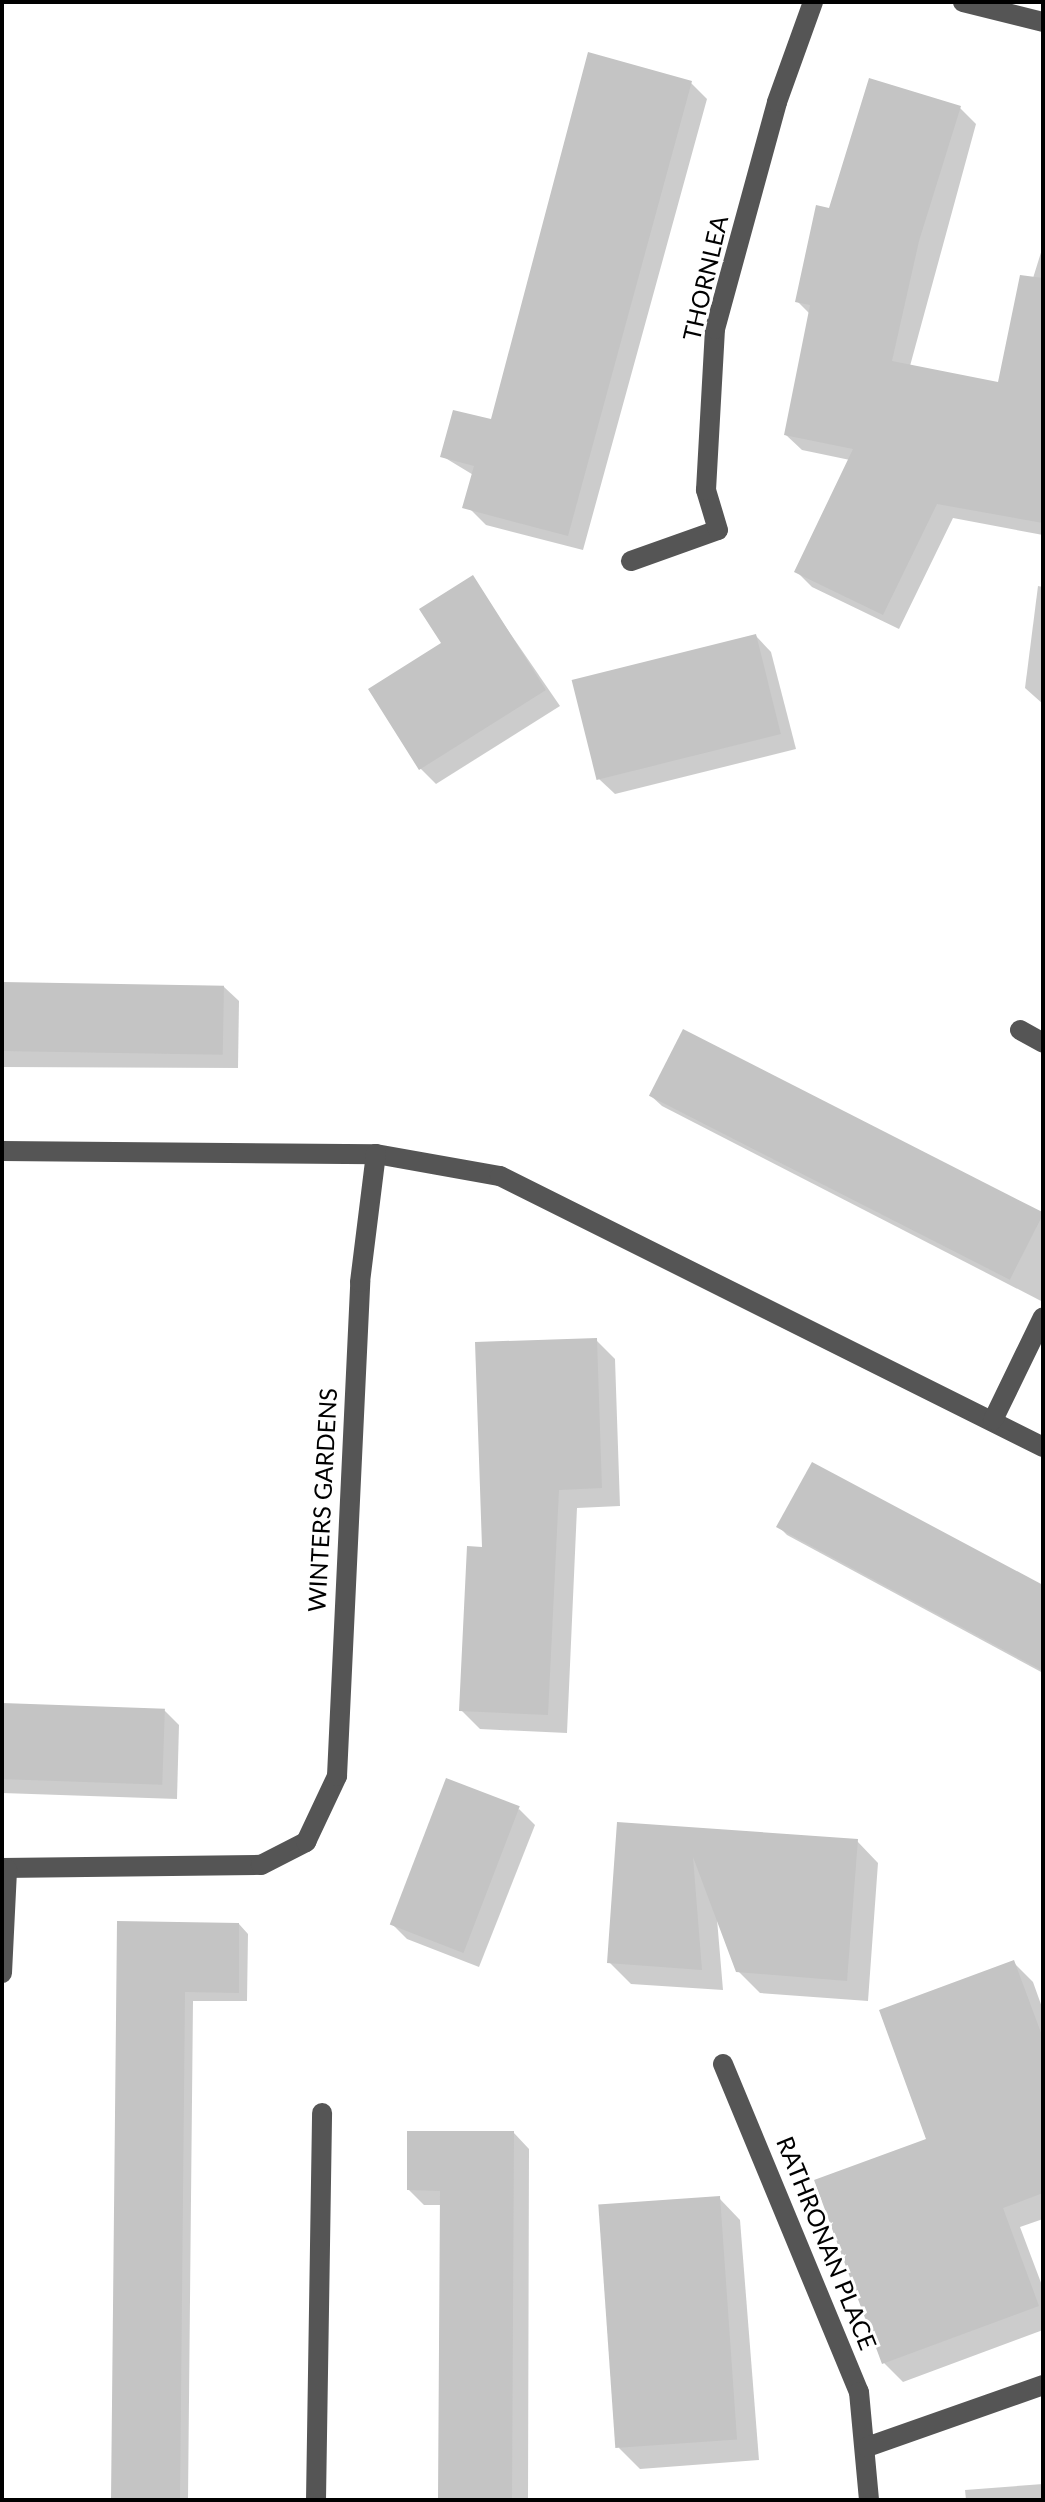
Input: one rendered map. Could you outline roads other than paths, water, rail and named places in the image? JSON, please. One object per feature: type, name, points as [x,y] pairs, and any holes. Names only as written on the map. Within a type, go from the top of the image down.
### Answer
[{"type":"street","name":"THORNLEA","points":[[631,561],[718,530],[706,490],[715,329],[777,102],[813,2]]},
{"type":"street","points":[[963,2],[1043,22]]},
{"type":"street","points":[[1020,1030],[1043,1043]]},
{"type":"street","points":[[2,1151],[376,1154],[500,1176],[1043,1447]]},
{"type":"street","name":"WINTERS GARDENS","points":[[5,1868],[261,1865],[306,1842],[337,1776],[360,1282],[376,1154]]},
{"type":"street","points":[[993,1420],[1043,1317]]},
{"type":"street","points":[[2,1973],[5,1868]]},
{"type":"street","name":"RATHRONAN PLACE","points":[[723,2064],[859,2392],[867,2447],[869,2500]]},
{"type":"street","points":[[316,2500],[322,2113]]},
{"type":"street","points":[[867,2447],[1043,2385]]}]
